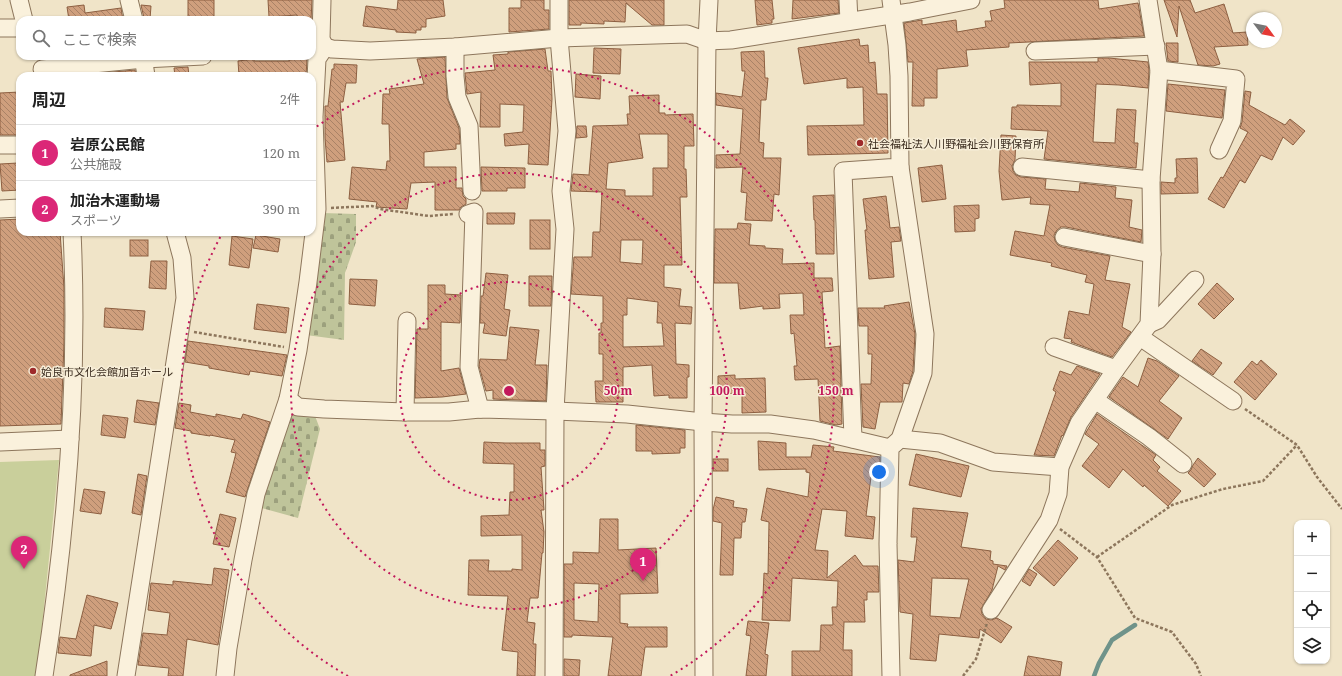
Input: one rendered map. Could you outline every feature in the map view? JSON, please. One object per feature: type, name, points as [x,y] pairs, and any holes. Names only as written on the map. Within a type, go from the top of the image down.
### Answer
[{"type":"street","points":[[19,0],[23,16]]},
{"type":"street","points":[[129,0],[133,16]]},
{"type":"street","points":[[316,74],[318,49],[321,39],[322,0]]},
{"type":"street","points":[[554,676],[555,411],[565,229],[561,191],[567,131],[559,38],[559,0]]},
{"type":"street","points":[[704,676],[703,422],[707,41],[709,0]]},
{"type":"street","points":[[848,0],[849,21]]},
{"type":"street","points":[[318,49],[370,51],[455,47],[559,38],[687,34],[707,41],[731,40],[849,21],[892,7],[971,0]]},
{"type":"street","points":[[1144,330],[1152,254],[1151,180],[1159,70],[1148,0]]},
{"type":"street","points":[[890,676],[888,544],[895,443],[923,373],[925,334],[900,167],[899,76],[892,7]]},
{"type":"street","points":[[0,28],[16,28]]},
{"type":"street","points":[[1035,51],[1156,46]]},
{"type":"street","points":[[455,47],[455,76],[458,97],[469,126],[472,191]]},
{"type":"street","points":[[41,67],[112,60]]},
{"type":"street","points":[[143,60],[145,72]]},
{"type":"street","points":[[1159,70],[1236,79],[1232,121],[1219,150]]},
{"type":"street","points":[[0,146],[16,145]]},
{"type":"street","points":[[853,439],[843,171],[900,167]]},
{"type":"street","points":[[1022,167],[1151,180]]},
{"type":"street","points":[[316,178],[316,216]]},
{"type":"street","points":[[0,209],[16,208]]},
{"type":"street","points":[[468,214],[474,212],[469,367],[480,409]]},
{"type":"street","points":[[44,676],[53,618],[67,492],[74,324],[72,236]]},
{"type":"street","points":[[126,676],[185,298],[182,258],[176,236]]},
{"type":"street","points":[[225,676],[228,648],[256,494],[288,399],[298,350],[313,236]]},
{"type":"street","points":[[1064,237],[1152,254]]},
{"type":"street","points":[[992,610],[1049,520],[1058,494],[1060,467],[1079,423],[1144,330],[1158,320],[1195,280]]},
{"type":"street","points":[[405,412],[408,321]]},
{"type":"street","points":[[1144,330],[1233,401]]},
{"type":"street","points":[[1054,348],[1116,369]]},
{"type":"street","points":[[288,399],[298,407],[324,409],[405,412],[449,412],[480,409],[555,411],[627,414],[703,422],[770,424],[814,430],[853,439],[895,443],[940,443],[993,462],[1060,467]]},
{"type":"street","points":[[1095,400],[1149,437],[1183,464]]},
{"type":"street","points":[[0,442],[70,439]]},
{"type":"path","points":[[317,209],[372,206],[380,209],[429,216],[468,214]]},
{"type":"path","points":[[180,329],[298,350]]},
{"type":"path","points":[[1233,401],[1297,445],[1317,477],[1342,509]]},
{"type":"path","points":[[1097,557],[1172,505],[1223,489],[1263,481],[1297,445]]},
{"type":"path","points":[[1049,520],[1097,557],[1135,618],[1172,632],[1196,664],[1201,676]]},
{"type":"path","points":[[963,676],[976,660],[992,610]]},
{"type":"green space","points":[[322,213],[356,214],[356,242],[345,273],[344,340],[306,335]]},
{"type":"green space","points":[[292,412],[315,416],[320,429],[298,518],[258,507]]},
{"type":"green space","points":[[59,460],[37,676],[0,676],[0,462]]},
{"type":"building","points":[[188,0],[214,0],[214,16],[188,16]]},
{"type":"building","points":[[268,0],[312,0],[311,16],[269,16]]},
{"type":"building","points":[[398,0],[443,0],[445,16],[426,19],[426,27],[421,27],[421,30],[416,30],[416,33],[396,32],[396,30],[363,26],[366,6],[397,10]]},
{"type":"building","points":[[521,0],[544,0],[544,10],[549,10],[549,29],[509,32],[509,8],[521,8]]},
{"type":"building","points":[[569,0],[664,0],[664,25],[652,25],[626,3],[625,22],[604,21],[604,24],[581,23],[581,25],[569,25]]},
{"type":"building","points":[[755,0],[772,0],[774,19],[772,19],[772,23],[757,25]]},
{"type":"building","points":[[793,0],[838,0],[839,13],[792,19]]},
{"type":"building","points":[[1004,0],[1098,0],[1099,9],[1138,3],[1144,36],[1009,43],[1009,47],[966,50],[968,66],[937,69],[937,98],[924,98],[924,106],[912,106],[913,62],[908,62],[904,23],[922,20],[922,25],[956,20],[957,32],[986,27],[985,21],[992,21],[990,11],[1005,8]]},
{"type":"building","points":[[1164,0],[1190,0],[1195,13],[1224,4],[1233,33],[1246,32],[1246,45],[1214,47],[1220,64],[1213,66],[1198,65],[1179,6],[1177,37]]},
{"type":"building","points":[[84,5],[85,13],[121,8],[122,16],[68,16],[67,7]]},
{"type":"building","points":[[141,5],[151,6],[150,16],[144,16]]},
{"type":"building","points":[[859,39],[860,46],[868,45],[869,63],[875,62],[877,94],[887,94],[888,153],[808,155],[807,126],[864,125],[863,87],[847,88],[847,78],[804,84],[798,48]]},
{"type":"building","points":[[1166,43],[1178,43],[1178,62],[1168,61]]},
{"type":"building","points":[[594,48],[621,49],[620,74],[593,73]]},
{"type":"building","points":[[545,49],[548,71],[551,71],[552,99],[548,165],[528,164],[529,144],[505,146],[504,134],[523,132],[524,105],[500,104],[500,127],[480,127],[481,92],[467,94],[465,73],[495,70],[493,55],[508,54],[508,52]]},
{"type":"building","points":[[764,51],[765,78],[768,78],[766,100],[761,100],[759,142],[764,143],[763,158],[781,158],[779,195],[774,194],[772,221],[745,220],[747,193],[741,192],[743,167],[716,168],[716,155],[740,154],[743,109],[716,105],[716,93],[742,97],[745,71],[742,71],[741,52]]},
{"type":"building","points":[[445,57],[447,98],[459,128],[460,144],[456,144],[456,149],[424,152],[424,167],[456,167],[456,188],[462,188],[463,196],[466,199],[466,204],[459,210],[435,210],[435,182],[411,183],[407,209],[376,207],[377,202],[349,199],[352,167],[386,170],[387,161],[390,161],[389,124],[382,124],[383,94],[390,94],[389,89],[424,84],[417,59]]},
{"type":"building","points":[[1098,58],[1148,62],[1148,88],[1096,84],[1093,142],[1115,143],[1117,109],[1136,110],[1134,143],[1138,143],[1136,168],[1044,159],[1048,131],[1011,129],[1012,107],[1017,107],[1017,105],[1061,106],[1061,83],[1030,85],[1029,62],[1098,62]]},
{"type":"building","points":[[307,60],[306,72],[239,72],[238,61]]},
{"type":"building","points":[[334,64],[357,65],[356,83],[346,83],[343,102],[340,102],[345,160],[327,162],[325,106],[328,106],[332,69],[334,69]]},
{"type":"building","points":[[188,67],[189,72],[174,72],[174,68]]},
{"type":"building","points":[[135,70],[135,72],[114,72]]},
{"type":"building","points":[[576,74],[601,76],[600,99],[575,97]]},
{"type":"building","points":[[1168,84],[1225,90],[1222,118],[1166,111]]},
{"type":"building","points":[[1245,91],[1251,92],[1249,105],[1285,125],[1290,119],[1305,131],[1293,145],[1283,137],[1272,160],[1261,155],[1245,183],[1240,180],[1224,208],[1208,199],[1221,177],[1223,178],[1248,132],[1240,128]]},
{"type":"building","points":[[16,92],[16,135],[0,135],[0,93]]},
{"type":"building","points":[[659,95],[659,113],[665,113],[665,115],[693,114],[694,146],[684,146],[684,169],[686,169],[687,197],[680,197],[682,265],[664,265],[664,287],[681,289],[679,306],[692,307],[691,324],[675,323],[676,364],[689,365],[689,377],[687,377],[687,398],[669,398],[669,395],[654,396],[652,365],[623,367],[623,402],[596,402],[595,381],[603,381],[603,354],[599,354],[599,333],[601,333],[601,323],[603,323],[603,296],[571,294],[574,257],[592,257],[593,232],[600,232],[602,192],[571,191],[573,174],[589,175],[593,126],[628,125],[627,114],[630,114],[629,96]],"holes":[[[639,134],[668,134],[668,168],[653,168],[653,196],[625,196],[625,190],[606,189],[608,163],[643,158]],[[621,240],[643,240],[642,264],[620,262]],[[627,298],[658,302],[657,323],[662,323],[664,346],[623,347],[623,315],[627,315]]]},
{"type":"building","points":[[577,126],[586,126],[587,137],[576,138]]},
{"type":"building","points":[[1001,135],[1016,136],[1015,160],[1012,166],[1016,175],[1021,177],[1046,179],[1045,189],[1079,192],[1080,183],[1116,187],[1115,198],[1132,200],[1129,227],[1142,230],[1141,242],[1066,227],[1061,227],[1054,235],[1055,241],[1062,247],[1110,256],[1105,280],[1130,284],[1122,327],[1131,332],[1112,357],[1071,342],[1072,339],[1064,338],[1069,311],[1089,315],[1094,284],[1085,282],[1087,275],[1051,266],[1052,263],[1010,255],[1015,231],[1044,236],[1050,205],[1030,204],[1031,197],[1002,200],[999,171]]},
{"type":"building","points":[[1197,158],[1198,193],[1161,194],[1161,182],[1175,183],[1175,178],[1177,178],[1176,159]]},
{"type":"building","points":[[16,163],[16,190],[2,191],[0,164]]},
{"type":"building","points":[[942,165],[946,199],[922,202],[918,168]]},
{"type":"building","points":[[481,167],[525,168],[525,188],[507,188],[507,191],[482,191]]},
{"type":"building","points":[[834,195],[834,254],[816,254],[813,196]]},
{"type":"building","points":[[886,196],[890,228],[899,227],[901,241],[891,242],[894,277],[869,279],[865,230],[867,230],[863,199]]},
{"type":"building","points":[[979,205],[979,218],[975,219],[975,231],[955,232],[954,206]]},
{"type":"building","points":[[487,213],[515,213],[514,224],[487,224]]},
{"type":"building","name":"姶良市文化会館加音ホール","points":[[16,219],[16,236],[60,236],[64,288],[64,343],[61,424],[0,426],[0,220]]},
{"type":"building","points":[[530,220],[550,220],[550,249],[530,249]]},
{"type":"building","points":[[738,223],[751,224],[749,245],[783,249],[782,264],[814,263],[814,278],[832,278],[833,291],[822,292],[825,348],[840,346],[842,424],[836,425],[820,421],[818,379],[795,380],[794,366],[797,366],[794,333],[791,334],[790,315],[804,315],[803,293],[779,294],[780,308],[763,309],[763,306],[740,309],[738,283],[714,283],[715,229],[737,229]]},
{"type":"building","points":[[232,236],[253,239],[249,268],[229,265]]},
{"type":"building","points":[[256,236],[280,239],[278,252],[253,248]]},
{"type":"building","points":[[130,240],[148,240],[148,256],[130,256]]},
{"type":"building","points":[[151,261],[167,261],[166,289],[149,288]]},
{"type":"building","points":[[486,273],[508,275],[504,309],[510,310],[506,336],[483,333],[485,323],[480,323],[481,296],[483,296]]},
{"type":"building","points":[[529,276],[552,276],[551,306],[529,306]]},
{"type":"building","points":[[350,279],[377,280],[375,306],[349,304]]},
{"type":"building","points":[[1217,283],[1234,299],[1214,319],[1198,304]]},
{"type":"building","points":[[428,285],[445,285],[445,294],[461,295],[460,323],[441,322],[441,371],[459,368],[466,394],[415,398],[417,329],[428,329]]},
{"type":"building","points":[[909,302],[915,334],[913,371],[909,384],[903,383],[902,402],[880,402],[875,429],[863,427],[861,384],[871,384],[872,354],[868,354],[868,326],[859,326],[858,308],[885,308],[884,306]]},
{"type":"building","points":[[257,304],[289,308],[286,333],[254,329]]},
{"type":"building","points":[[105,308],[145,311],[143,330],[104,327]]},
{"type":"building","points":[[510,327],[539,330],[535,365],[547,365],[546,401],[493,399],[493,390],[486,391],[479,366],[480,359],[507,360]]},
{"type":"building","points":[[188,341],[287,355],[282,376],[250,371],[249,375],[185,362]]},
{"type":"building","points":[[1201,349],[1222,363],[1213,375],[1192,361]]},
{"type":"building","points":[[1148,358],[1157,361],[1179,376],[1159,401],[1182,418],[1168,439],[1109,397],[1123,377],[1138,387]]},
{"type":"building","points":[[1261,360],[1277,374],[1255,400],[1234,382],[1252,361],[1257,365]]},
{"type":"building","points":[[1077,366],[1100,374],[1071,417],[1054,456],[1034,455],[1056,392],[1053,390],[1060,371],[1071,375]]},
{"type":"building","points":[[735,375],[735,379],[765,378],[766,412],[742,413],[742,393],[718,394],[718,376]]},
{"type":"building","points":[[137,400],[159,403],[155,425],[134,422]]},
{"type":"building","points":[[179,403],[191,405],[190,412],[216,417],[216,414],[241,419],[243,414],[270,422],[245,497],[226,492],[236,453],[231,452],[235,440],[191,433],[191,431],[175,428]]},
{"type":"building","points":[[1097,414],[1156,455],[1153,460],[1160,467],[1157,471],[1181,491],[1168,506],[1144,485],[1143,487],[1123,469],[1109,488],[1082,466],[1099,444],[1085,434]]},
{"type":"building","points":[[103,415],[128,418],[125,438],[101,435]]},
{"type":"building","points":[[636,425],[685,430],[685,448],[680,448],[680,453],[652,454],[652,451],[636,451]]},
{"type":"building","points":[[758,441],[786,443],[786,457],[811,457],[813,445],[834,447],[833,451],[880,457],[880,469],[872,469],[866,516],[875,517],[873,539],[845,536],[847,511],[822,509],[815,550],[828,551],[827,578],[855,555],[863,566],[878,566],[879,592],[867,592],[867,600],[864,600],[865,622],[844,622],[843,650],[852,650],[852,676],[792,676],[792,651],[820,651],[821,625],[833,625],[832,607],[837,607],[838,581],[792,578],[790,621],[762,620],[764,573],[768,574],[769,522],[761,520],[767,488],[808,497],[810,473],[806,472],[806,469],[759,470]]},
{"type":"building","points":[[484,442],[540,443],[540,450],[545,450],[545,466],[541,467],[544,510],[541,510],[544,532],[543,553],[538,598],[530,598],[527,622],[535,623],[533,644],[536,644],[535,676],[517,676],[518,652],[502,650],[508,596],[468,595],[469,560],[489,560],[488,571],[512,571],[512,569],[522,570],[522,535],[481,536],[481,516],[509,515],[510,492],[514,492],[514,464],[483,463]]},
{"type":"building","points":[[916,454],[969,466],[961,497],[909,485]]},
{"type":"building","points":[[1198,458],[1216,474],[1204,487],[1188,473]]},
{"type":"building","points":[[713,459],[728,459],[728,471],[713,471]]},
{"type":"building","points":[[138,474],[147,476],[141,515],[132,513]]},
{"type":"building","points":[[84,489],[105,492],[101,514],[80,511]]},
{"type":"building","points":[[716,497],[734,501],[733,507],[747,509],[745,522],[742,522],[741,538],[734,538],[733,575],[720,575],[722,523],[713,521],[713,510]]},
{"type":"building","points":[[913,508],[968,513],[961,547],[991,551],[990,560],[993,561],[993,564],[1007,566],[1005,570],[998,566],[992,590],[981,609],[982,614],[986,619],[991,620],[997,618],[1012,627],[1001,643],[980,629],[979,638],[939,634],[936,661],[910,659],[913,614],[900,612],[898,560],[914,562],[917,537],[911,537]],"holes":[[[932,578],[969,579],[960,618],[930,616]]]},
{"type":"building","points":[[220,514],[236,518],[229,547],[213,544]]},
{"type":"building","points":[[600,519],[618,519],[618,550],[656,548],[658,593],[620,594],[620,623],[628,624],[627,627],[667,627],[667,647],[645,647],[641,676],[608,676],[613,637],[572,635],[572,637],[564,637],[564,564],[573,564],[573,552],[599,553]],"holes":[[[574,583],[599,584],[598,622],[574,620]]]},
{"type":"building","points":[[1058,540],[1078,558],[1054,586],[1033,568]]},
{"type":"building","points":[[214,568],[229,570],[218,645],[187,639],[183,676],[168,676],[169,668],[138,665],[143,633],[167,635],[170,613],[148,610],[151,583],[173,585],[173,581],[212,585]]},
{"type":"building","points":[[1029,569],[1037,574],[1030,586],[1022,581]]},
{"type":"building","points":[[87,595],[118,603],[111,629],[94,625],[91,656],[58,653],[60,637],[76,639]]},
{"type":"building","points":[[748,621],[769,623],[765,654],[768,655],[766,676],[746,676],[751,636],[746,635]]},
{"type":"building","points":[[1028,656],[1062,662],[1060,676],[1024,676]]},
{"type":"building","points":[[564,659],[580,660],[579,676],[564,676]]},
{"type":"building","points":[[107,661],[107,676],[70,676],[70,675]]},
{"type":"waterway","points":[[1094,676],[1099,663],[1112,640],[1135,625]]},
{"type":"place","name":"社会福祉法人川野福祉会川野保育所","points":[[860,143]]},
{"type":"place","name":"姶良市文化会館加音ホール","points":[[33,371]]},
{"type":"place","name":"加治木運動場","points":[[24,569]]},
{"type":"place","name":"岩原公民館","points":[[643,581]]}]
